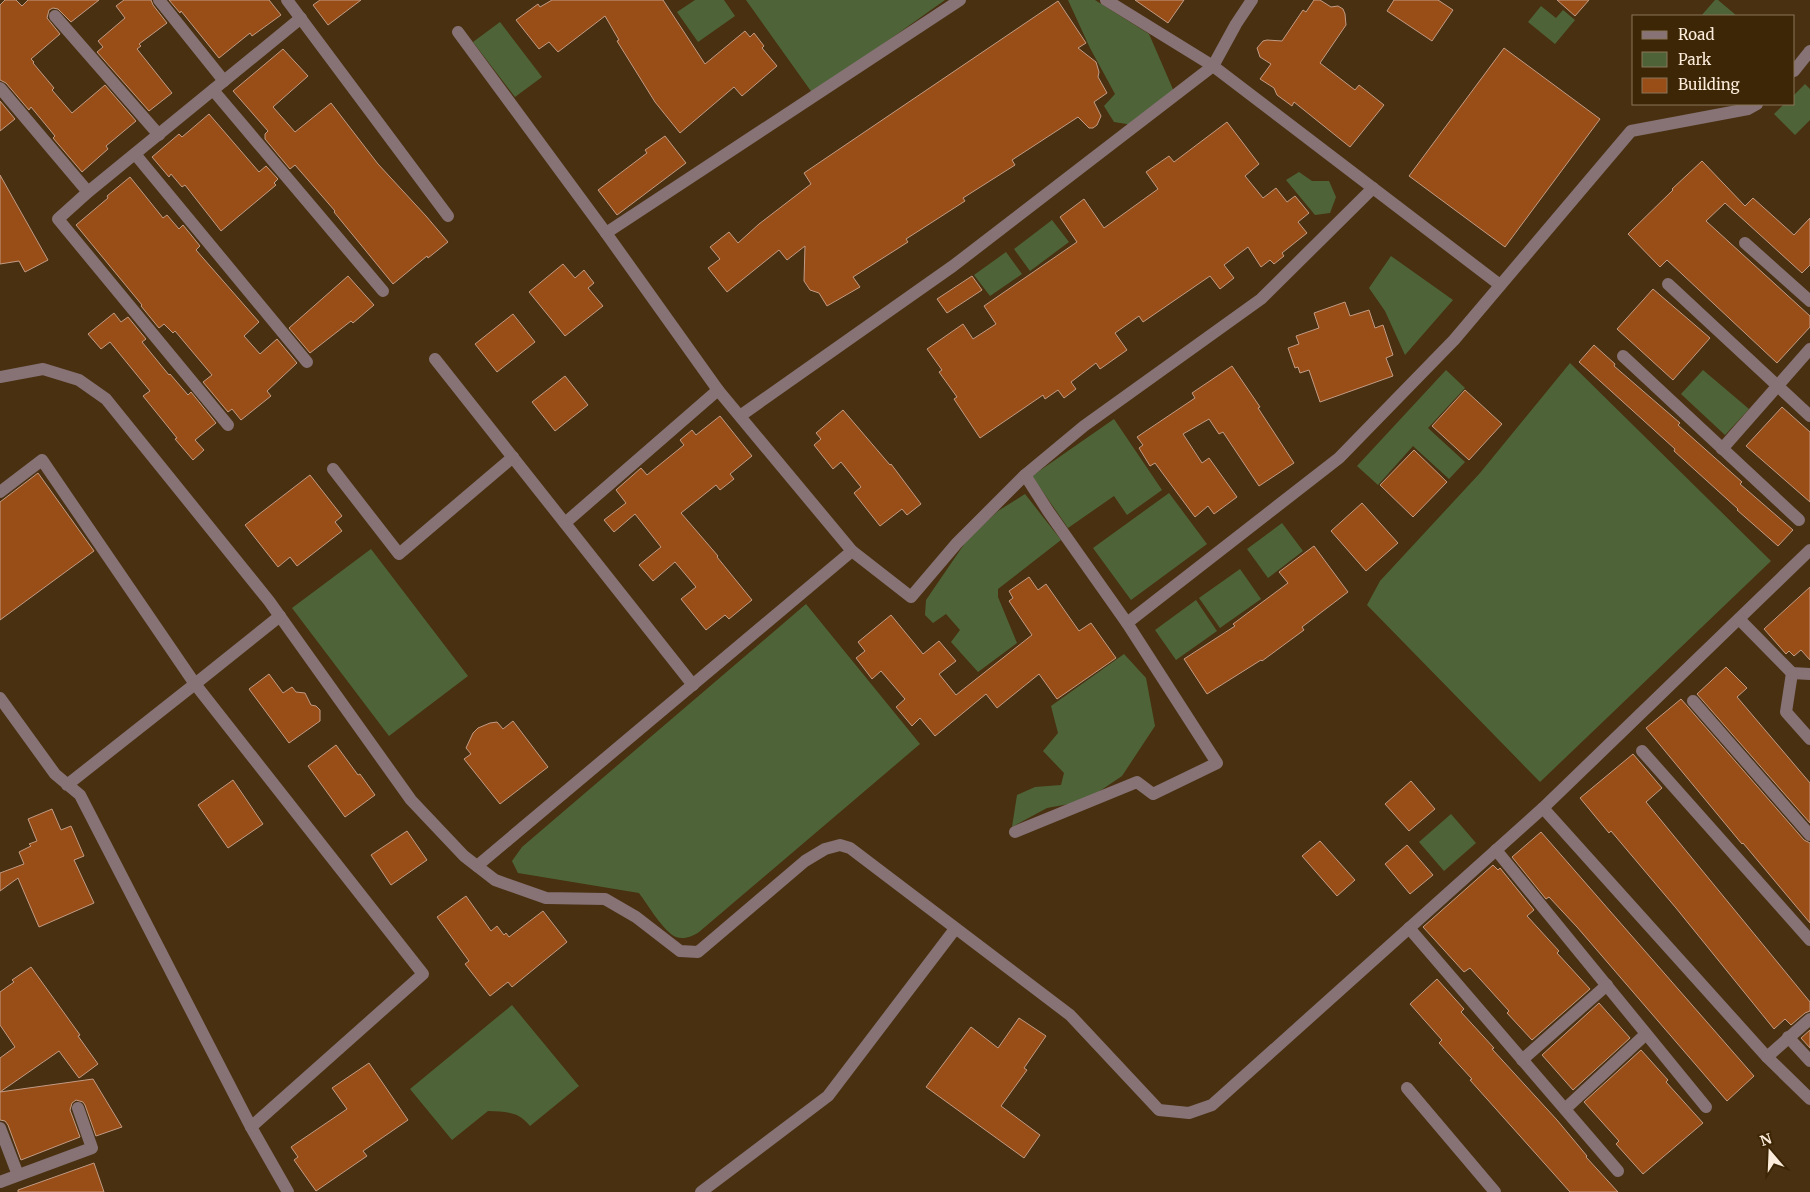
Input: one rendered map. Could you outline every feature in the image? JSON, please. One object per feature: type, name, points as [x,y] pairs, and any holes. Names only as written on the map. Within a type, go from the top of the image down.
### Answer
[{"type":"street","points":[[159,0],[224,81]]},
{"type":"street","points":[[287,0],[448,216]]},
{"type":"street","points":[[606,234],[960,0]]},
{"type":"street","points":[[1106,0],[1213,66],[1500,285]]},
{"type":"street","points":[[740,416],[952,266],[1213,66],[1236,24],[1252,0]]},
{"type":"street","points":[[55,16],[159,135]]},
{"type":"street","points":[[228,425],[58,219],[88,192],[300,18]]},
{"type":"street","points":[[458,32],[718,390],[852,551],[911,597],[957,543],[1025,475],[1084,426],[1261,299],[1373,188]]},
{"type":"street","points":[[1795,70],[1810,51]]},
{"type":"street","points":[[0,88],[88,192]]},
{"type":"street","points":[[213,90],[382,291]]},
{"type":"street","points":[[1127,623],[1339,458],[1454,340],[1631,131],[1748,109],[1755,105]]},
{"type":"street","points":[[135,154],[307,362]]},
{"type":"street","points":[[1745,243],[1810,301]]},
{"type":"street","points":[[1668,284],[1810,416]]},
{"type":"street","points":[[1722,449],[1810,349]]},
{"type":"street","points":[[1623,356],[1799,520]]},
{"type":"street","points":[[436,359],[693,685]]},
{"type":"street","points":[[0,377],[43,369],[79,380],[106,399],[280,616],[411,800],[464,856],[495,880],[546,898],[605,899],[636,917],[680,951],[698,952],[805,861],[825,849],[840,846],[850,848],[1070,1015],[1159,1110],[1188,1113],[1212,1105],[1543,808],[1810,550]]},
{"type":"street","points":[[565,523],[718,390]]},
{"type":"street","points":[[332,468],[399,554],[513,457]]},
{"type":"street","points":[[0,492],[42,460],[195,684],[423,974],[251,1127]]},
{"type":"street","points":[[1015,832],[1136,782],[1153,794],[1217,763],[1127,623],[1025,475]]},
{"type":"street","points":[[477,866],[852,551]]},
{"type":"street","points":[[67,785],[280,616]]},
{"type":"street","points":[[1739,620],[1792,673],[1810,674]]},
{"type":"street","points":[[1792,673],[1786,712],[1810,739]]},
{"type":"street","points":[[0,698],[55,774],[80,796],[251,1127],[288,1192]]},
{"type":"street","points":[[1693,701],[1810,835]]},
{"type":"street","points":[[1642,751],[1810,940]]},
{"type":"street","points":[[1543,808],[1767,1057],[1810,1098]]},
{"type":"street","points":[[1496,850],[1706,1107]]},
{"type":"street","points":[[1409,928],[1618,1171]]},
{"type":"street","points":[[701,1192],[828,1096],[955,929]]},
{"type":"street","points":[[1522,1060],[1607,985]]},
{"type":"street","points":[[1767,1057],[1810,1019]]},
{"type":"street","points":[[1565,1109],[1646,1034]]},
{"type":"street","points":[[1788,1037],[1810,1061]]},
{"type":"street","points":[[1407,1088],[1495,1192]]},
{"type":"street","points":[[0,1182],[92,1148],[78,1108]]},
{"type":"street","points":[[0,1128],[18,1175]]},
{"type":"green space","points":[[695,0],[724,0],[735,16],[698,42],[677,12]]},
{"type":"green space","points":[[746,0],[945,0],[813,94]]},
{"type":"green space","points":[[1068,0],[1095,0],[1149,34],[1175,94],[1133,125],[1114,122],[1104,106],[1115,94],[1090,48]]},
{"type":"green space","points":[[1715,0],[1718,0],[1736,15],[1702,15]]},
{"type":"green space","points":[[1541,6],[1556,18],[1563,10],[1575,20],[1555,44],[1528,22]]},
{"type":"green space","points":[[500,22],[542,77],[515,97],[473,42]]},
{"type":"green space","points":[[1805,84],[1810,89],[1810,120],[1795,135],[1774,114],[1783,105],[1795,105],[1795,94]]},
{"type":"green space","points":[[1299,172],[1312,181],[1329,181],[1336,197],[1330,213],[1315,215],[1286,180]]},
{"type":"green space","points":[[1052,220],[1069,242],[1030,271],[1014,249]]},
{"type":"green space","points":[[1006,252],[1022,274],[990,296],[974,275]]},
{"type":"green space","points":[[1391,256],[1453,300],[1405,355],[1385,311],[1369,288]]},
{"type":"green space","points":[[1570,363],[1771,561],[1540,782],[1367,605],[1380,581],[1480,473]]},
{"type":"green space","points":[[1446,370],[1465,388],[1428,428],[1465,462],[1449,479],[1413,446],[1378,485],[1357,466]]},
{"type":"green space","points":[[1703,370],[1749,409],[1725,435],[1681,394]]},
{"type":"green space","points":[[1114,419],[1162,490],[1127,515],[1114,496],[1068,528],[1032,476]]},
{"type":"green space","points":[[1169,493],[1207,544],[1131,600],[1093,548]]},
{"type":"green space","points":[[1025,494],[1061,540],[998,589],[998,597],[1017,643],[978,672],[951,642],[960,630],[946,614],[933,623],[925,615],[926,600],[967,540],[998,511]]},
{"type":"green space","points":[[1282,523],[1303,551],[1268,578],[1247,549]]},
{"type":"green space","points":[[371,549],[468,676],[389,736],[292,608]]},
{"type":"green space","points":[[1240,569],[1261,599],[1220,628],[1199,598]]},
{"type":"green space","points":[[1196,600],[1217,631],[1176,660],[1155,630]]},
{"type":"green space","points":[[806,604],[920,744],[699,932],[688,937],[679,938],[671,934],[661,924],[639,893],[518,873],[512,861],[522,847]]},
{"type":"green space","points":[[1124,654],[1146,678],[1155,726],[1122,776],[1085,801],[1047,808],[1012,827],[1017,795],[1035,787],[1061,785],[1064,773],[1043,751],[1058,733],[1051,706]]},
{"type":"green space","points":[[1451,814],[1476,843],[1444,871],[1419,842]]},
{"type":"green space","points":[[512,1005],[579,1086],[530,1126],[521,1117],[516,1115],[506,1112],[488,1111],[452,1140],[410,1089]]},
{"type":"building","points":[[5,0],[16,0],[22,6],[28,0],[99,0],[71,22],[58,9],[53,8],[49,10],[47,18],[60,34],[31,59],[54,88],[52,90],[72,113],[105,85],[136,121],[106,146],[108,149],[82,172],[53,138],[55,136],[31,107],[29,110],[6,83],[0,80],[0,5]]},
{"type":"building","points":[[124,0],[151,0],[167,23],[139,44],[141,46],[137,49],[172,93],[149,111],[97,52],[103,47],[98,41],[125,18],[116,6]]},
{"type":"building","points":[[169,0],[269,0],[281,15],[252,36],[250,33],[219,58],[181,11],[180,13]]},
{"type":"building","points":[[320,0],[361,0],[328,25],[313,5]]},
{"type":"building","points":[[552,0],[663,0],[705,64],[745,31],[750,37],[754,33],[764,46],[762,48],[777,66],[742,96],[734,87],[680,133],[655,102],[617,41],[619,40],[605,16],[558,52],[549,42],[539,49],[516,20],[538,4],[540,7]]},
{"type":"building","points":[[1135,0],[1184,0],[1168,23]]},
{"type":"building","points":[[1314,0],[1320,0],[1331,7],[1338,6],[1343,9],[1345,14],[1346,25],[1320,63],[1355,90],[1359,85],[1384,105],[1350,147],[1294,102],[1292,106],[1277,95],[1274,88],[1260,79],[1271,64],[1260,57],[1257,48],[1263,41],[1282,41],[1303,10],[1306,12]]},
{"type":"building","points":[[1394,0],[1438,0],[1453,10],[1432,41],[1387,11]]},
{"type":"building","points":[[1557,0],[1589,0],[1575,16]]},
{"type":"building","points":[[1058,1],[1086,43],[1078,48],[1096,62],[1099,72],[1098,77],[1107,93],[1094,102],[1101,116],[1097,125],[1089,128],[1078,117],[1012,160],[1015,165],[963,198],[965,201],[906,239],[908,242],[853,277],[860,287],[827,306],[819,293],[810,290],[804,281],[805,246],[787,260],[779,250],[727,292],[708,268],[720,259],[710,247],[729,232],[738,243],[759,224],[811,184],[804,173]]},
{"type":"building","points":[[1504,48],[1600,119],[1505,247],[1409,176]]},
{"type":"building","points":[[283,49],[308,76],[273,107],[295,132],[331,103],[378,164],[448,242],[428,258],[427,256],[393,284],[335,211],[295,165],[290,169],[265,139],[265,134],[268,131],[233,91]]},
{"type":"building","points":[[0,101],[15,119],[0,131]]},
{"type":"building","points":[[209,114],[259,172],[266,166],[278,179],[274,183],[276,185],[221,231],[185,185],[182,187],[171,174],[169,177],[152,157],[179,134],[182,137]]},
{"type":"building","points":[[1227,122],[1259,164],[1245,176],[1263,198],[1276,188],[1287,202],[1295,196],[1309,213],[1298,222],[1307,233],[1282,253],[1284,256],[1274,264],[1270,260],[1261,267],[1248,247],[1224,265],[1234,278],[1220,289],[1210,276],[1143,322],[1139,316],[1115,333],[1127,350],[1100,369],[1096,363],[1071,382],[1076,389],[1064,398],[1058,390],[1045,399],[1043,395],[980,438],[954,399],[957,397],[939,372],[942,370],[927,349],[963,324],[973,339],[996,324],[984,306],[1077,242],[1060,217],[1084,199],[1104,228],[1158,189],[1146,172],[1169,156],[1174,162]]},
{"type":"building","points":[[665,136],[686,163],[617,215],[598,190],[647,153],[645,150]]},
{"type":"building","points":[[1702,161],[1745,206],[1753,198],[1794,235],[1810,218],[1810,265],[1802,273],[1725,203],[1706,221],[1810,316],[1810,327],[1777,363],[1667,260],[1660,267],[1628,234]]},
{"type":"building","points":[[0,175],[48,260],[25,272],[19,261],[0,264]]},
{"type":"building","points":[[130,177],[163,218],[167,215],[179,229],[183,225],[200,246],[196,250],[259,322],[244,336],[260,354],[277,339],[297,363],[267,391],[271,396],[241,420],[232,409],[228,412],[203,382],[212,375],[175,331],[173,333],[164,324],[159,328],[76,225]]},
{"type":"building","points":[[563,264],[575,278],[584,270],[594,283],[588,288],[603,306],[565,336],[529,292]]},
{"type":"building","points":[[348,276],[374,305],[353,323],[351,321],[310,353],[289,328]]},
{"type":"building","points":[[972,276],[982,290],[947,313],[937,299]]},
{"type":"building","points":[[1653,289],[1710,338],[1673,380],[1617,329]]},
{"type":"building","points":[[1345,302],[1350,316],[1369,310],[1375,328],[1383,325],[1393,355],[1386,358],[1393,376],[1320,402],[1309,370],[1300,373],[1298,367],[1295,368],[1288,348],[1299,344],[1296,336],[1319,328],[1314,313]]},
{"type":"building","points":[[114,313],[121,322],[128,317],[146,339],[142,342],[169,375],[188,395],[191,392],[216,423],[195,440],[204,450],[193,460],[143,396],[150,391],[110,342],[101,349],[88,334]]},
{"type":"building","points":[[513,314],[535,342],[497,372],[475,344]]},
{"type":"building","points":[[1594,345],[1615,364],[1614,366],[1680,423],[1678,425],[1742,482],[1740,484],[1793,530],[1778,546],[1579,362]]},
{"type":"building","points":[[1232,366],[1260,407],[1258,408],[1294,463],[1259,486],[1223,432],[1219,434],[1209,419],[1183,434],[1202,463],[1209,458],[1237,497],[1214,514],[1208,506],[1195,517],[1155,463],[1150,466],[1139,448],[1143,445],[1137,437],[1195,398],[1192,393]]},
{"type":"building","points":[[565,376],[588,405],[555,431],[532,402]]},
{"type":"building","points":[[1465,390],[1502,424],[1469,460],[1432,426]]},
{"type":"building","points":[[1782,407],[1810,432],[1810,502],[1746,446]]},
{"type":"building","points":[[843,410],[891,464],[921,504],[907,515],[902,509],[880,526],[854,493],[861,487],[841,462],[833,469],[814,445],[821,439],[816,433]]},
{"type":"building","points":[[720,416],[752,456],[730,474],[734,479],[720,490],[716,485],[681,513],[752,600],[729,619],[725,615],[706,630],[681,599],[696,587],[675,562],[653,581],[639,565],[661,547],[635,514],[614,532],[604,520],[626,503],[616,490],[641,468],[647,475],[684,445],[680,440],[692,430],[696,435]]},
{"type":"building","points":[[1414,450],[1447,482],[1413,517],[1380,485]]},
{"type":"building","points":[[38,473],[94,551],[0,620],[0,502]]},
{"type":"building","points":[[310,475],[342,516],[335,522],[342,531],[297,566],[290,557],[278,567],[245,525]]},
{"type":"building","points":[[1362,503],[1398,543],[1366,571],[1331,531]]},
{"type":"building","points":[[1314,546],[1348,592],[1302,627],[1304,630],[1262,661],[1207,694],[1184,659],[1235,626],[1233,624],[1288,583],[1279,572]]},
{"type":"building","points":[[1029,577],[1038,590],[1046,584],[1079,631],[1091,623],[1116,658],[1057,699],[1039,674],[997,708],[986,694],[935,736],[920,718],[912,726],[896,707],[905,699],[881,671],[872,679],[856,658],[865,651],[858,642],[891,615],[923,654],[939,641],[956,661],[939,674],[956,695],[1032,635],[1009,601],[1013,598],[1009,591]]},
{"type":"building","points":[[1810,587],[1810,660],[1801,650],[1794,656],[1789,651],[1786,654],[1764,629]]},
{"type":"building","points":[[1726,667],[1747,688],[1737,697],[1810,783],[1810,823],[1697,694]]},
{"type":"building","points":[[269,674],[283,693],[292,687],[296,692],[305,693],[311,705],[316,706],[320,710],[320,721],[289,743],[249,689]]},
{"type":"building","points":[[1681,699],[1804,840],[1810,843],[1810,923],[1646,728]]},
{"type":"building","points":[[513,721],[548,767],[500,804],[464,759],[471,754],[466,748],[473,733],[478,728],[497,722],[503,729]]},
{"type":"building","points":[[336,745],[375,795],[345,817],[308,766]]},
{"type":"building","points":[[1633,754],[1662,788],[1646,802],[1810,1002],[1810,1011],[1791,1025],[1785,1019],[1774,1029],[1676,908],[1611,831],[1609,833],[1580,798]]},
{"type":"building","points":[[233,780],[263,824],[228,848],[198,805]]},
{"type":"building","points":[[1411,781],[1435,809],[1409,831],[1385,804]]},
{"type":"building","points":[[52,809],[61,830],[71,826],[84,856],[74,860],[94,903],[39,927],[18,878],[0,891],[0,873],[24,864],[19,852],[31,846],[29,844],[37,841],[28,819]]},
{"type":"building","points":[[407,831],[427,860],[391,885],[371,855]]},
{"type":"building","points":[[1541,832],[1754,1076],[1727,1101],[1577,927],[1549,897],[1546,899],[1512,857]]},
{"type":"building","points":[[1320,841],[1355,880],[1337,896],[1302,856]]},
{"type":"building","points":[[1407,845],[1433,875],[1410,894],[1385,864]]},
{"type":"building","points":[[1493,865],[1498,870],[1500,868],[1534,910],[1527,916],[1590,989],[1532,1040],[1470,968],[1464,972],[1423,927]]},
{"type":"building","points":[[466,896],[491,931],[497,926],[504,935],[506,933],[509,937],[543,911],[567,942],[512,987],[508,982],[490,996],[465,964],[469,961],[437,917]]},
{"type":"building","points":[[31,967],[80,1035],[78,1036],[98,1064],[79,1078],[59,1051],[0,1092],[0,1058],[15,1047],[0,1025],[0,992],[14,982],[12,980]]},
{"type":"building","points":[[1437,979],[1464,1009],[1461,1012],[1494,1048],[1492,1049],[1557,1120],[1586,1157],[1618,1192],[1570,1192],[1470,1080],[1472,1079],[1439,1043],[1442,1040],[1410,1004]]},
{"type":"building","points":[[1599,1003],[1630,1038],[1573,1090],[1542,1055]]},
{"type":"building","points":[[1019,1018],[1046,1036],[1024,1068],[1027,1070],[1001,1106],[1040,1135],[1024,1158],[926,1087],[971,1027],[998,1048]]},
{"type":"building","points":[[1810,1030],[1810,1048],[1801,1038]]},
{"type":"building","points":[[1641,1050],[1668,1080],[1666,1082],[1703,1123],[1643,1174],[1616,1144],[1619,1141],[1584,1102]]},
{"type":"building","points":[[369,1063],[408,1120],[363,1151],[367,1156],[316,1191],[294,1160],[298,1157],[291,1147],[347,1109],[332,1088]]},
{"type":"building","points":[[93,1079],[122,1127],[96,1136],[85,1105],[83,1102],[76,1100],[72,1103],[70,1110],[80,1137],[21,1160],[8,1125],[5,1121],[0,1120],[0,1092]]},
{"type":"building","points":[[94,1163],[104,1192],[18,1192],[18,1190]]}]
